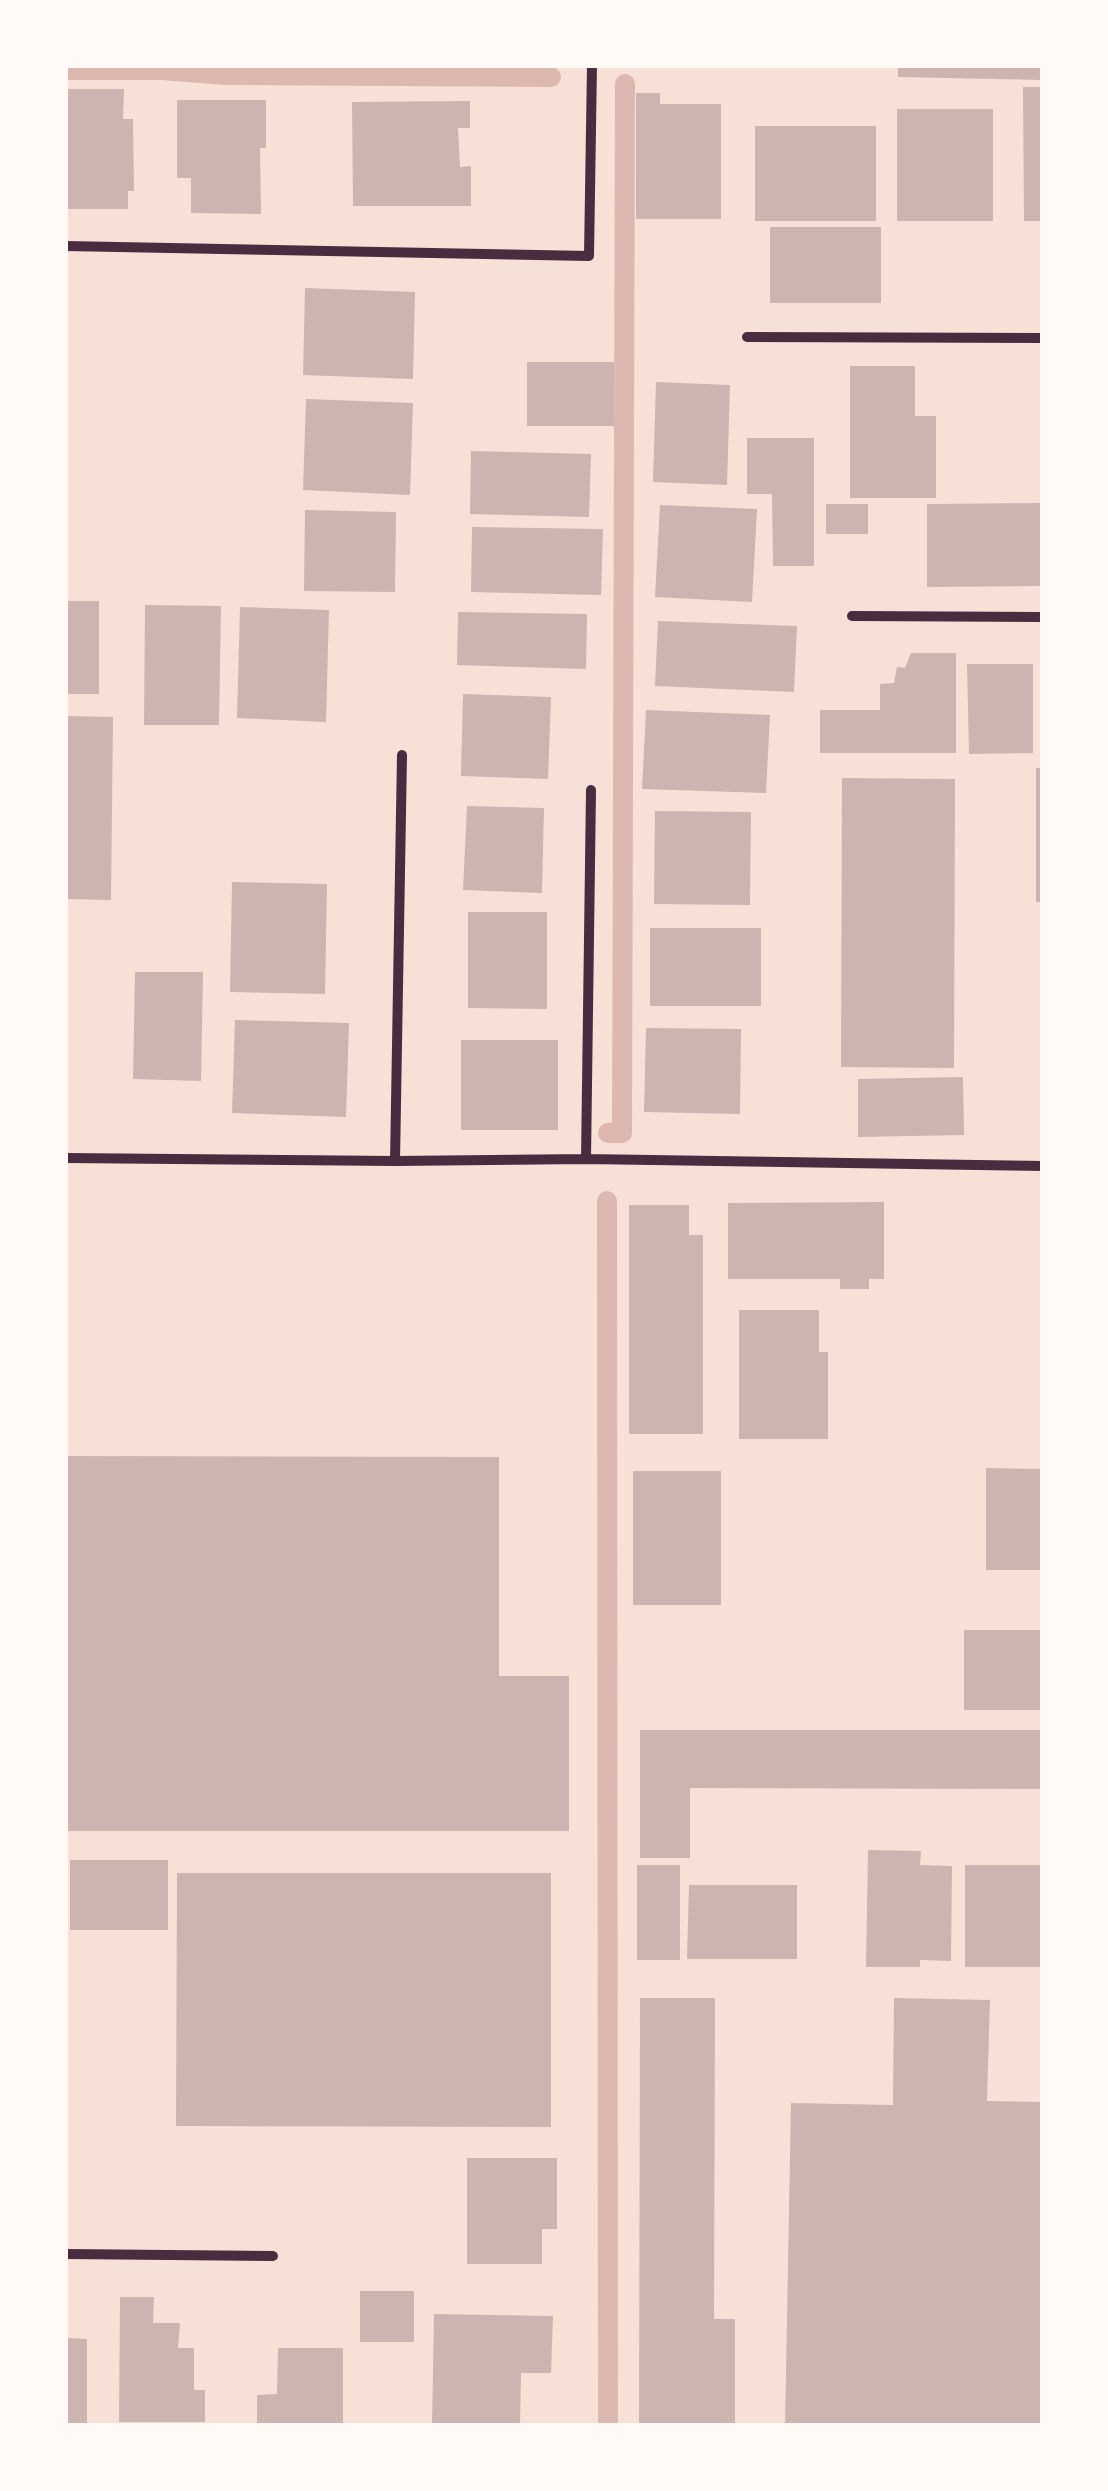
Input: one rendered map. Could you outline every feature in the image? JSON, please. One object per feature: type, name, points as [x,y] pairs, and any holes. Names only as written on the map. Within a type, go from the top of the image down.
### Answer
[{"type":"street","points":[[65,246],[589,256],[592,65]]},
{"type":"street","points":[[747,337],[1043,338]]},
{"type":"street","points":[[852,616],[1043,618]]},
{"type":"street","points":[[394,1161],[402,755]]},
{"type":"street","points":[[586,1159],[591,790]]},
{"type":"street","points":[[65,1158],[586,1159],[1043,1166]]},
{"type":"street","points":[[65,2254],[272,2256]]},
{"type":"building","points":[[898,65],[1043,65],[1043,80],[898,77]]},
{"type":"building","points":[[1023,87],[1043,87],[1043,221],[1024,221]]},
{"type":"building","points":[[65,89],[124,89],[123,119],[133,119],[134,191],[128,191],[128,209],[65,209]]},
{"type":"building","points":[[636,93],[660,93],[660,104],[721,104],[721,219],[636,219]]},
{"type":"building","points":[[177,100],[266,100],[266,148],[260,148],[261,214],[191,213],[191,178],[177,178]]},
{"type":"building","points":[[470,101],[470,128],[458,128],[460,167],[471,166],[471,206],[353,206],[352,102]]},
{"type":"building","points":[[897,109],[993,109],[993,221],[897,221]]},
{"type":"building","points":[[755,126],[876,126],[876,221],[755,221]]},
{"type":"building","points":[[770,227],[881,227],[881,303],[770,303]]},
{"type":"building","points":[[305,288],[415,292],[413,379],[303,375]]},
{"type":"building","points":[[527,362],[614,362],[614,426],[527,426]]},
{"type":"building","points":[[850,366],[915,366],[915,416],[936,416],[936,498],[850,498]]},
{"type":"building","points":[[656,382],[730,385],[727,485],[653,482]]},
{"type":"building","points":[[306,399],[413,403],[410,495],[303,490]]},
{"type":"building","points":[[747,438],[814,438],[814,566],[773,566],[772,494],[747,494]]},
{"type":"building","points":[[471,451],[591,454],[589,517],[470,514]]},
{"type":"building","points":[[1043,503],[1043,586],[927,587],[927,504]]},
{"type":"building","points":[[826,504],[868,504],[868,534],[826,534]]},
{"type":"building","points":[[660,505],[757,509],[752,602],[655,597]]},
{"type":"building","points":[[305,510],[396,512],[395,592],[304,591]]},
{"type":"building","points":[[472,527],[603,529],[601,595],[471,592]]},
{"type":"building","points":[[65,601],[99,601],[99,694],[65,694]]},
{"type":"building","points":[[145,605],[221,606],[219,725],[144,725]]},
{"type":"building","points":[[240,607],[329,610],[326,722],[237,718]]},
{"type":"building","points":[[458,612],[587,614],[586,669],[457,665]]},
{"type":"building","points":[[658,621],[797,626],[794,692],[655,686]]},
{"type":"building","points":[[911,653],[956,653],[956,753],[820,753],[820,710],[880,710],[880,684],[894,683],[897,667],[905,668]]},
{"type":"building","points":[[967,664],[1033,664],[1033,753],[969,754]]},
{"type":"building","points":[[463,694],[551,697],[548,779],[461,776]]},
{"type":"building","points":[[646,710],[770,715],[766,793],[642,789]]},
{"type":"building","points":[[65,716],[113,717],[111,900],[65,899]]},
{"type":"building","points":[[1036,768],[1043,768],[1043,902],[1036,902]]},
{"type":"building","points":[[842,778],[955,779],[954,1068],[841,1067]]},
{"type":"building","points":[[467,806],[544,808],[542,893],[463,890]]},
{"type":"building","points":[[655,811],[751,812],[750,905],[654,904]]},
{"type":"building","points":[[232,882],[327,884],[325,994],[230,992]]},
{"type":"building","points":[[468,912],[547,912],[547,1009],[468,1008]]},
{"type":"building","points":[[650,928],[761,928],[761,1006],[650,1006]]},
{"type":"building","points":[[135,972],[203,972],[201,1081],[133,1079]]},
{"type":"building","points":[[235,1020],[349,1023],[346,1117],[232,1113]]},
{"type":"building","points":[[646,1028],[741,1029],[740,1114],[644,1112]]},
{"type":"building","points":[[461,1040],[558,1040],[558,1130],[461,1130]]},
{"type":"building","points":[[963,1077],[964,1135],[858,1137],[858,1079]]},
{"type":"building","points":[[884,1202],[884,1279],[869,1279],[869,1289],[840,1289],[840,1279],[728,1279],[728,1203]]},
{"type":"building","points":[[629,1205],[689,1205],[689,1235],[703,1235],[703,1434],[629,1434]]},
{"type":"building","points":[[739,1310],[819,1310],[819,1352],[828,1352],[828,1439],[739,1439]]},
{"type":"building","points":[[65,1456],[499,1457],[499,1676],[569,1676],[569,1831],[65,1831]]},
{"type":"building","points":[[986,1468],[1043,1469],[1043,1570],[986,1570]]},
{"type":"building","points":[[633,1471],[721,1471],[721,1605],[633,1605]]},
{"type":"building","points":[[964,1630],[1043,1630],[1043,1710],[964,1710]]},
{"type":"building","points":[[640,1730],[1043,1730],[1043,1789],[690,1788],[690,1858],[640,1858]]},
{"type":"building","points":[[868,1850],[921,1851],[920,1865],[952,1866],[951,1961],[920,1960],[920,1967],[866,1967]]},
{"type":"building","points":[[70,1860],[168,1860],[168,1930],[70,1930]]},
{"type":"building","points":[[637,1865],[680,1865],[680,1960],[637,1960]]},
{"type":"building","points":[[965,1865],[1043,1865],[1043,1967],[965,1967]]},
{"type":"building","points":[[177,1873],[551,1873],[551,2127],[176,2126]]},
{"type":"building","points":[[689,1885],[797,1885],[797,1959],[687,1959]]},
{"type":"building","points":[[640,1998],[715,1998],[714,2319],[735,2319],[735,2426],[639,2426]]},
{"type":"building","points":[[894,1998],[990,2000],[987,2101],[1043,2102],[1043,2426],[785,2426],[791,2103],[893,2105]]},
{"type":"building","points":[[467,2158],[557,2158],[557,2229],[542,2229],[542,2264],[467,2264]]},
{"type":"building","points":[[360,2291],[414,2291],[414,2342],[360,2342]]},
{"type":"building","points":[[120,2297],[154,2297],[153,2323],[180,2323],[178,2348],[194,2348],[194,2390],[205,2390],[205,2422],[119,2422]]},
{"type":"building","points":[[434,2314],[553,2316],[551,2373],[521,2373],[520,2426],[432,2426]]},
{"type":"building","points":[[65,2338],[87,2339],[87,2423],[65,2423]]},
{"type":"building","points":[[278,2348],[343,2348],[343,2426],[257,2426],[257,2395],[277,2394]]},
{"type":"waterway","points":[[65,70],[551,77]]},
{"type":"waterway","points":[[608,1133],[622,1133],[625,84]]},
{"type":"waterway","points":[[607,1201],[608,2426]]}]
